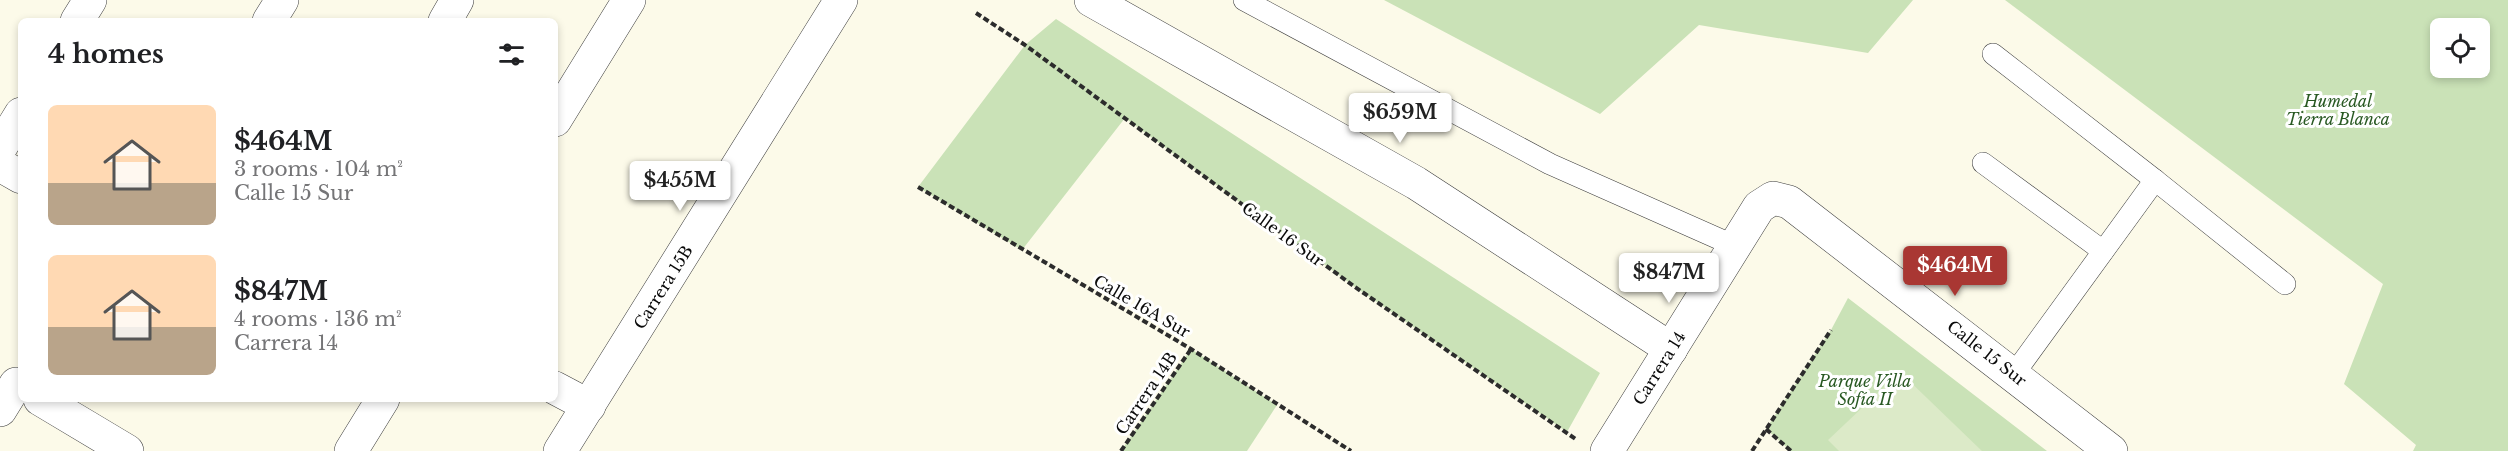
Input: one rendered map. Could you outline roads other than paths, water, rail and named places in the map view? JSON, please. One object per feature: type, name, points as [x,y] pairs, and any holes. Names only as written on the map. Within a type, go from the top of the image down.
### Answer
[{"type":"street","points":[[79,18],[90,0]]},
{"type":"street","points":[[270,18],[282,0]]},
{"type":"street","points":[[447,18],[458,0]]},
{"type":"street","points":[[558,115],[629,0]]},
{"type":"street","name":"Carrera 15B","points":[[560,451],[841,0]]},
{"type":"street","points":[[1091,0],[1416,183],[1671,350]]},
{"type":"street","points":[[0,148],[18,119]]},
{"type":"street","points":[[0,165],[18,175]]},
{"type":"street","name":"Carrera 14","points":[[1595,448],[1671,350],[1759,207],[1773,198]]},
{"type":"street","name":"Calle 15 Sur","points":[[1773,198],[1789,202],[2111,451]]},
{"type":"street","points":[[558,390],[589,406]]},
{"type":"street","points":[[36,402],[128,451]]},
{"type":"street","points":[[351,451],[379,402]]},
{"type":"lane","points":[[1244,0],[1550,164],[1735,246]]},
{"type":"lane","points":[[1993,54],[2285,284]]},
{"type":"lane","points":[[1983,163],[2103,251]]},
{"type":"lane","points":[[2014,374],[2155,180]]},
{"type":"park label","name":"Humedal Tierra Blanca","points":[[2338,110]]},
{"type":"park label","name":"Parque Villa Sofía II","points":[[1865,390]]}]
